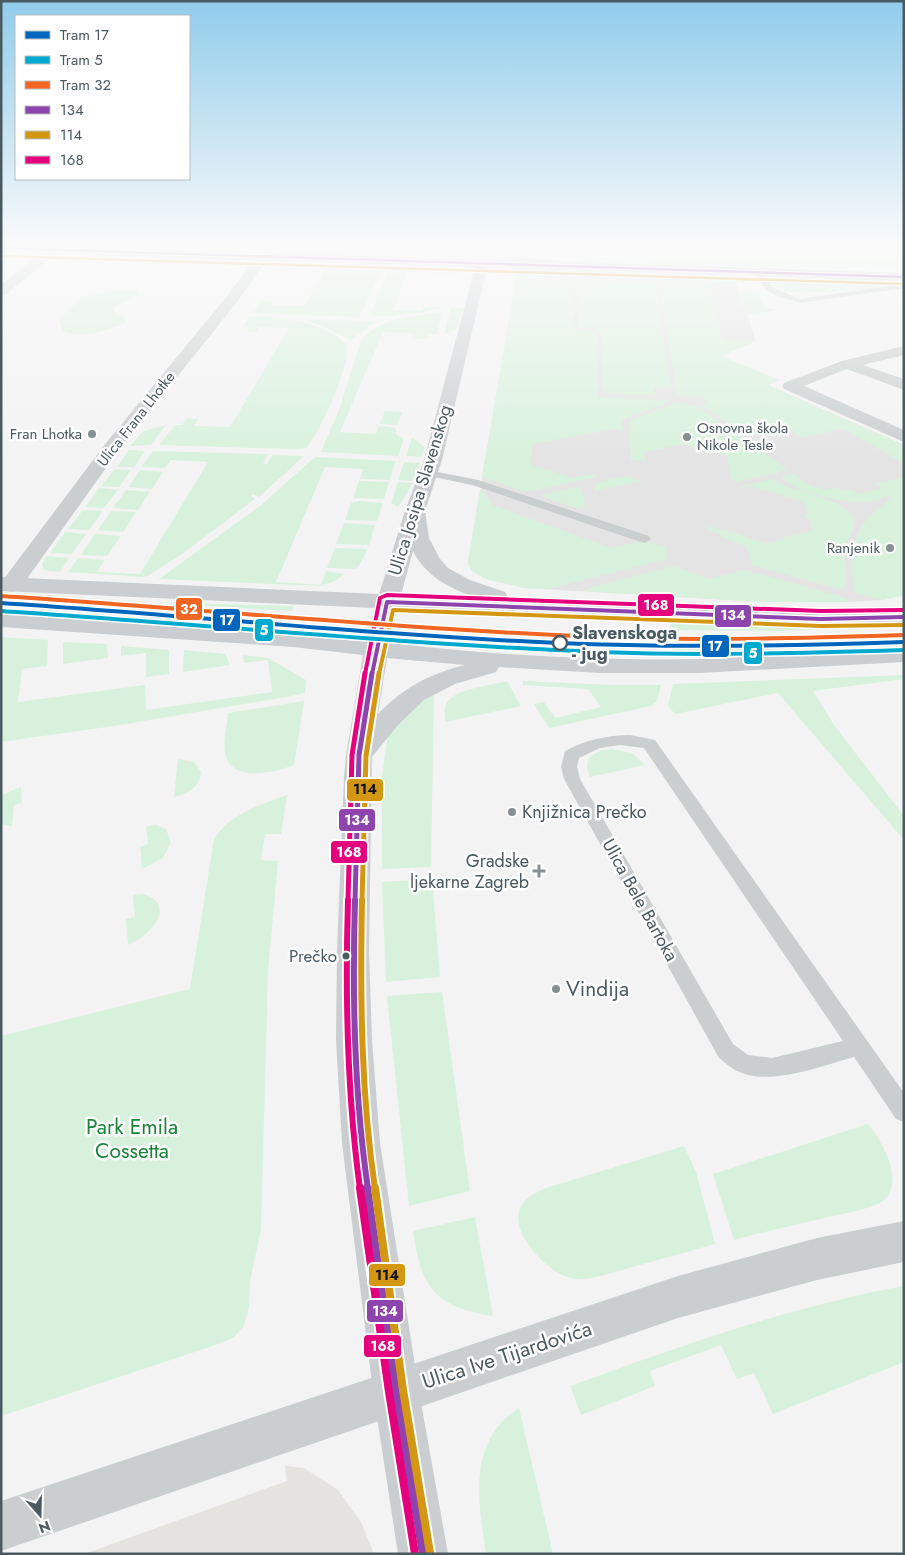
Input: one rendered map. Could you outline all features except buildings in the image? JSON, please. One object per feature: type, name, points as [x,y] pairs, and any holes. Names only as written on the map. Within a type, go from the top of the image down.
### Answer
[{"type":"street","name":"Ulica Frana Lhotke","points":[[6,584],[112,447],[218,317]]},
{"type":"street","name":"Ulica Josipa Slavenskog","points":[[422,1554],[396,1392],[361,1143],[354,1040],[353,951],[359,755],[376,650],[387,602],[433,460],[474,317]]},
{"type":"street","points":[[904,350],[848,364],[790,386],[904,437]]},
{"type":"street","points":[[848,364],[904,385]]},
{"type":"street","points":[[415,511],[420,544],[430,559],[451,580],[474,590],[549,608]]},
{"type":"street","points":[[6,584],[306,600],[821,619],[904,617]]},
{"type":"street","points":[[1,620],[293,640],[376,650],[600,666],[770,663],[904,656]]},
{"type":"street","points":[[359,755],[385,721],[419,691],[459,674],[517,661]]},
{"type":"street","name":"Ulica Ive Tijardovića","points":[[1,1526],[678,1297],[817,1259],[904,1241]]},
{"type":"lane","points":[[428,473],[474,482],[645,539]]},
{"type":"lane","name":"Ulica Bele Bartoka","points":[[858,1047],[772,1068],[743,1064],[726,1051],[572,779],[569,767],[571,755],[587,747],[623,740],[637,740],[649,744],[904,1112]]},
{"type":"shaded area","name":"Osnovna škola Nikole Tesle","points":[[510,317],[748,317],[756,341],[721,356],[779,380],[768,385],[904,445],[904,595],[883,600],[847,602],[762,602],[525,588],[486,579],[472,571],[468,563]]},
{"type":"shaded area","points":[[285,1466],[304,1468],[338,1490],[362,1524],[374,1554],[84,1554],[287,1481]]},
{"type":"green space","points":[[62,317],[124,317],[126,321],[102,331],[76,334],[62,330],[59,319]]},
{"type":"green space","points":[[250,317],[288,319],[326,330],[347,345],[347,355],[339,383],[319,427],[306,448],[159,445],[175,425],[182,425],[187,418],[198,419],[194,426],[230,427],[289,328],[260,327],[256,332],[247,332],[249,327],[243,327]]},
{"type":"green space","points":[[409,317],[441,317],[437,334],[428,335],[427,339],[412,339],[413,333],[383,332],[340,432],[376,434],[379,426],[396,428],[396,434],[404,439],[398,456],[321,452],[340,407],[361,341],[377,327],[387,322]]},
{"type":"green space","points":[[449,317],[460,317],[456,330],[444,334]]},
{"type":"green space","points":[[509,317],[574,317],[568,318],[573,319],[573,328],[567,329],[590,330],[597,334],[597,340],[595,340],[597,341],[597,354],[593,354],[597,356],[598,375],[595,376],[598,379],[592,380],[598,381],[598,397],[671,401],[622,420],[623,431],[613,429],[533,444],[531,465],[572,478],[593,474],[596,477],[525,492],[482,477]]},
{"type":"green space","points":[[578,317],[660,317],[671,388],[653,387],[654,395],[603,393],[601,333],[593,328],[578,328]]},
{"type":"green space","points":[[664,317],[717,317],[723,340],[756,341],[721,356],[779,380],[768,385],[904,445],[904,464],[850,432],[840,429],[802,438],[790,429],[781,431],[765,424],[748,425],[748,428],[758,434],[753,435],[745,430],[739,431],[702,406],[708,401],[699,396],[677,396]]},
{"type":"green space","points":[[308,320],[376,321],[351,340]]},
{"type":"green space","points":[[678,402],[698,407],[788,470],[736,482],[731,478],[727,456],[684,444],[644,452],[645,461],[631,460],[629,421]]},
{"type":"green space","points":[[385,411],[402,412],[397,425],[380,424]]},
{"type":"green space","points":[[166,425],[151,445],[130,446],[143,431]]},
{"type":"green space","points":[[412,438],[425,447],[421,457],[406,456]]},
{"type":"green space","points":[[129,450],[145,451],[134,467],[117,467]]},
{"type":"green space","points":[[153,451],[268,454],[263,464],[267,464],[273,455],[304,456],[259,497],[253,494],[251,496],[255,499],[182,554],[146,577],[68,572],[78,558],[105,560],[97,572],[140,574],[208,462],[171,460],[165,468],[141,467]]},
{"type":"green space","points":[[315,457],[396,461],[389,480],[360,479],[363,469],[325,467],[276,582],[321,585],[326,571],[344,574],[335,581],[320,586],[159,579],[260,506]]},
{"type":"green space","points":[[404,462],[420,463],[414,481],[398,480]]},
{"type":"green space","points":[[115,469],[131,470],[119,487],[101,486]]},
{"type":"green space","points":[[140,470],[163,472],[152,489],[128,487]]},
{"type":"green space","points":[[794,474],[812,487],[820,487],[824,490],[835,487],[841,491],[849,489],[858,494],[882,488],[876,483],[904,477],[904,595],[883,600],[854,593],[852,556],[856,538],[868,519],[891,498],[885,496],[867,502],[854,502],[813,494],[790,484],[781,477]]},
{"type":"green space","points":[[626,476],[650,485],[636,482],[594,491],[596,484],[599,482]]},
{"type":"green space","points":[[772,479],[781,484],[831,501],[850,514],[854,526],[845,548],[846,580],[843,590],[752,565],[746,546],[721,537],[720,534],[709,530],[708,526],[734,532],[765,544],[785,539],[784,537],[813,531],[810,519],[807,519],[805,514],[808,514],[804,502],[751,486],[731,489]]},
{"type":"green space","points":[[359,481],[389,482],[384,499],[353,498]]},
{"type":"green space","points":[[398,482],[413,483],[398,507],[391,503]]},
{"type":"green space","points":[[577,487],[582,489],[585,506],[579,509],[542,496],[546,494]]},
{"type":"green space","points":[[99,488],[118,490],[104,508],[85,507]]},
{"type":"green space","points":[[126,490],[150,492],[138,510],[113,508]]},
{"type":"green space","points":[[480,490],[483,491],[492,505],[611,548],[641,541],[665,546],[667,559],[548,589],[525,588],[486,579],[472,571],[468,563]]},
{"type":"green space","points":[[359,501],[383,503],[377,521],[345,520],[351,503]]},
{"type":"green space","points":[[83,510],[103,511],[89,530],[68,529]]},
{"type":"green space","points":[[111,511],[136,512],[123,532],[98,530]]},
{"type":"green space","points":[[344,523],[375,525],[369,545],[336,544]]},
{"type":"green space","points":[[65,532],[86,534],[72,554],[50,553]]},
{"type":"green space","points":[[95,534],[121,536],[107,556],[81,555]]},
{"type":"green space","points":[[335,548],[367,550],[356,569],[327,568]]},
{"type":"green space","points":[[47,556],[69,558],[60,572],[44,570],[42,564]]},
{"type":"green space","points":[[674,566],[709,579],[745,570],[843,597],[851,602],[762,602],[584,591]]},
{"type":"green space","points":[[1,593],[148,602],[293,606],[292,611]]},
{"type":"green space","points":[[1,608],[284,627],[283,630],[1,611]]},
{"type":"green space","points":[[670,623],[844,628],[779,631],[671,630]]},
{"type":"green space","points":[[1,637],[48,640],[47,666],[22,669],[18,702],[145,685],[146,710],[272,692],[268,660],[244,663],[243,655],[268,658],[306,680],[305,693],[114,726],[1,742]]},
{"type":"green space","points":[[63,642],[107,644],[108,658],[63,664]]},
{"type":"green space","points":[[121,646],[169,650],[169,674],[146,677],[146,653],[121,656]]},
{"type":"green space","points":[[675,647],[794,647],[797,651],[677,653]]},
{"type":"green space","points":[[184,650],[225,654],[230,665],[183,672]]},
{"type":"green space","points":[[904,675],[904,679],[813,691],[834,725],[904,816],[904,840],[778,693],[675,714],[668,706],[673,684]]},
{"type":"green space","points":[[507,681],[521,706],[445,722],[446,704],[455,695]]},
{"type":"green space","points":[[523,681],[661,685],[657,701],[651,706],[549,728],[534,704],[544,702],[555,718],[601,707],[588,689],[523,685]]},
{"type":"green space","points":[[434,693],[431,867],[382,869],[382,776],[388,734],[414,708]]},
{"type":"green space","points":[[304,701],[294,765],[267,772],[247,773],[231,765],[226,757],[224,746],[228,713]]},
{"type":"green space","points":[[612,749],[632,753],[645,765],[590,777],[587,764],[591,756],[600,751]]},
{"type":"green space","points":[[178,759],[194,762],[201,772],[196,786],[184,794],[174,797]]},
{"type":"green space","points":[[21,787],[22,803],[14,805],[12,826],[2,824],[1,795]]},
{"type":"green space","name":"Park Emila Cossetta","points":[[287,795],[281,834],[265,834],[261,860],[278,861],[268,972],[261,1229],[250,1281],[249,1306],[244,1326],[233,1338],[207,1348],[1,1416],[1,1036],[190,989],[214,839],[228,823],[246,811]]},
{"type":"green space","points":[[156,825],[166,829],[171,842],[163,858],[142,869],[140,847],[148,844],[146,826]]},
{"type":"green space","points":[[432,879],[440,977],[386,982],[382,882]]},
{"type":"green space","points":[[143,894],[154,899],[159,905],[160,913],[157,921],[144,935],[128,945],[126,919],[135,917],[133,895]]},
{"type":"green space","points":[[442,992],[470,1191],[409,1206],[387,996]]},
{"type":"green space","points":[[868,1124],[885,1151],[892,1173],[889,1193],[883,1201],[862,1209],[734,1240],[713,1174]]},
{"type":"green space","points":[[684,1146],[696,1172],[715,1244],[597,1277],[578,1279],[567,1277],[557,1272],[546,1264],[527,1243],[518,1218],[521,1207],[529,1197],[546,1188]]},
{"type":"green space","points":[[475,1217],[493,1316],[457,1307],[444,1300],[427,1281],[416,1251],[413,1231]]},
{"type":"green space","points":[[904,1286],[904,1362],[773,1414],[754,1373],[737,1379],[721,1345],[650,1371],[655,1386],[581,1415],[570,1386],[693,1342],[777,1316],[862,1294]]},
{"type":"green space","points":[[519,1408],[553,1554],[486,1554],[479,1486],[484,1453],[491,1437],[503,1421]]},
{"type":"tram line","name":"32","points":[[1,596],[420,627],[602,637],[775,638],[904,635]]},
{"type":"tram line","name":"17","points":[[1,603],[419,635],[559,643],[645,646],[732,646],[904,642]]},
{"type":"tram line","name":"5","points":[[1,611],[419,642],[602,652],[775,653],[904,650]]},
{"type":"transit line","name":"168","points":[[415,1554],[389,1392],[354,1144],[347,1040],[346,951],[352,755],[369,649],[380,598],[387,595],[821,611],[904,610]]},
{"type":"transit line","name":"134","points":[[423,1554],[396,1391],[361,1143],[354,1040],[353,951],[359,755],[376,650],[387,602],[821,619],[904,617]]},
{"type":"transit line","name":"114","points":[[430,1553],[403,1390],[368,1142],[361,1040],[361,951],[366,756],[383,651],[393,610],[821,626],[904,625]]},
{"type":"place","name":"Fran Lhotka","points":[[92,434]]},
{"type":"place","name":"Osnovna škola Nikole Tesle","points":[[687,437]]},
{"type":"place","name":"Ranjenik","points":[[890,548]]},
{"type":"place","name":"Slavenskoga - jug","points":[[560,643]]},
{"type":"place","name":"Knjižnica Prečko","points":[[512,812]]},
{"type":"place","name":"Gradske ljekarne Zagreb","points":[[539,871]]},
{"type":"place","name":"Prečko","points":[[346,956]]},
{"type":"place","name":"Vindija","points":[[556,989]]}]
